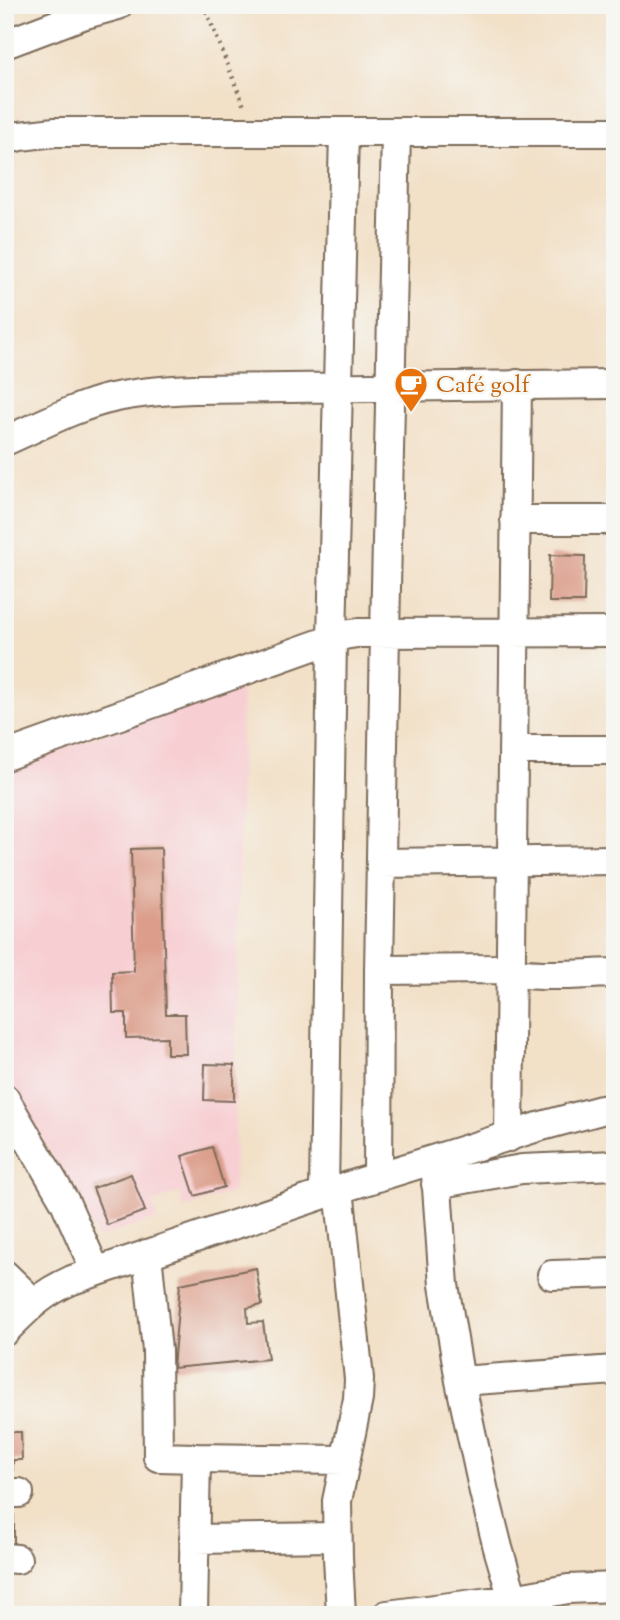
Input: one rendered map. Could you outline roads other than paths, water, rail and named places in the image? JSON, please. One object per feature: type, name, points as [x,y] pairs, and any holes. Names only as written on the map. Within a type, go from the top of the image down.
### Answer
[{"type":"street","points":[[5,44],[82,15],[118,5]]},
{"type":"street","points":[[5,140],[55,132],[615,132]]},
{"type":"street","points":[[341,1615],[337,1501],[358,1399],[359,1379],[331,1191],[332,639],[344,132]]},
{"type":"street","points":[[378,1177],[379,970],[396,132]]},
{"type":"street","points":[[509,1137],[517,384]]},
{"type":"street","points":[[5,441],[109,398],[148,391],[615,384]]},
{"type":"street","points":[[514,520],[615,520]]},
{"type":"street","points":[[5,756],[332,639],[357,633],[615,632]]},
{"type":"street","points":[[513,750],[615,750]]},
{"type":"street","points":[[382,863],[615,860]]},
{"type":"street","points":[[379,970],[497,970],[526,974],[615,973]]},
{"type":"street","points":[[5,1099],[65,1202],[96,1272]]},
{"type":"street","points":[[435,1172],[509,1137],[572,1117],[615,1108]]},
{"type":"street","points":[[5,1331],[33,1302],[52,1289],[147,1254],[378,1177],[435,1172],[615,1165]]},
{"type":"street","points":[[435,1172],[444,1285],[460,1381],[513,1607]]},
{"type":"street","points":[[147,1254],[157,1350],[158,1457],[345,1460]]},
{"type":"street","points":[[552,1275],[615,1273]]},
{"type":"street","points":[[5,1275],[33,1302]]},
{"type":"street","points":[[460,1381],[615,1370]]},
{"type":"street","points":[[193,1615],[196,1458]]},
{"type":"street","points":[[194,1539],[337,1537]]},
{"type":"street","points":[[387,1615],[513,1607],[568,1589],[615,1587]]},
{"type":"place","name":"Café golf","points":[[411,414]]}]
